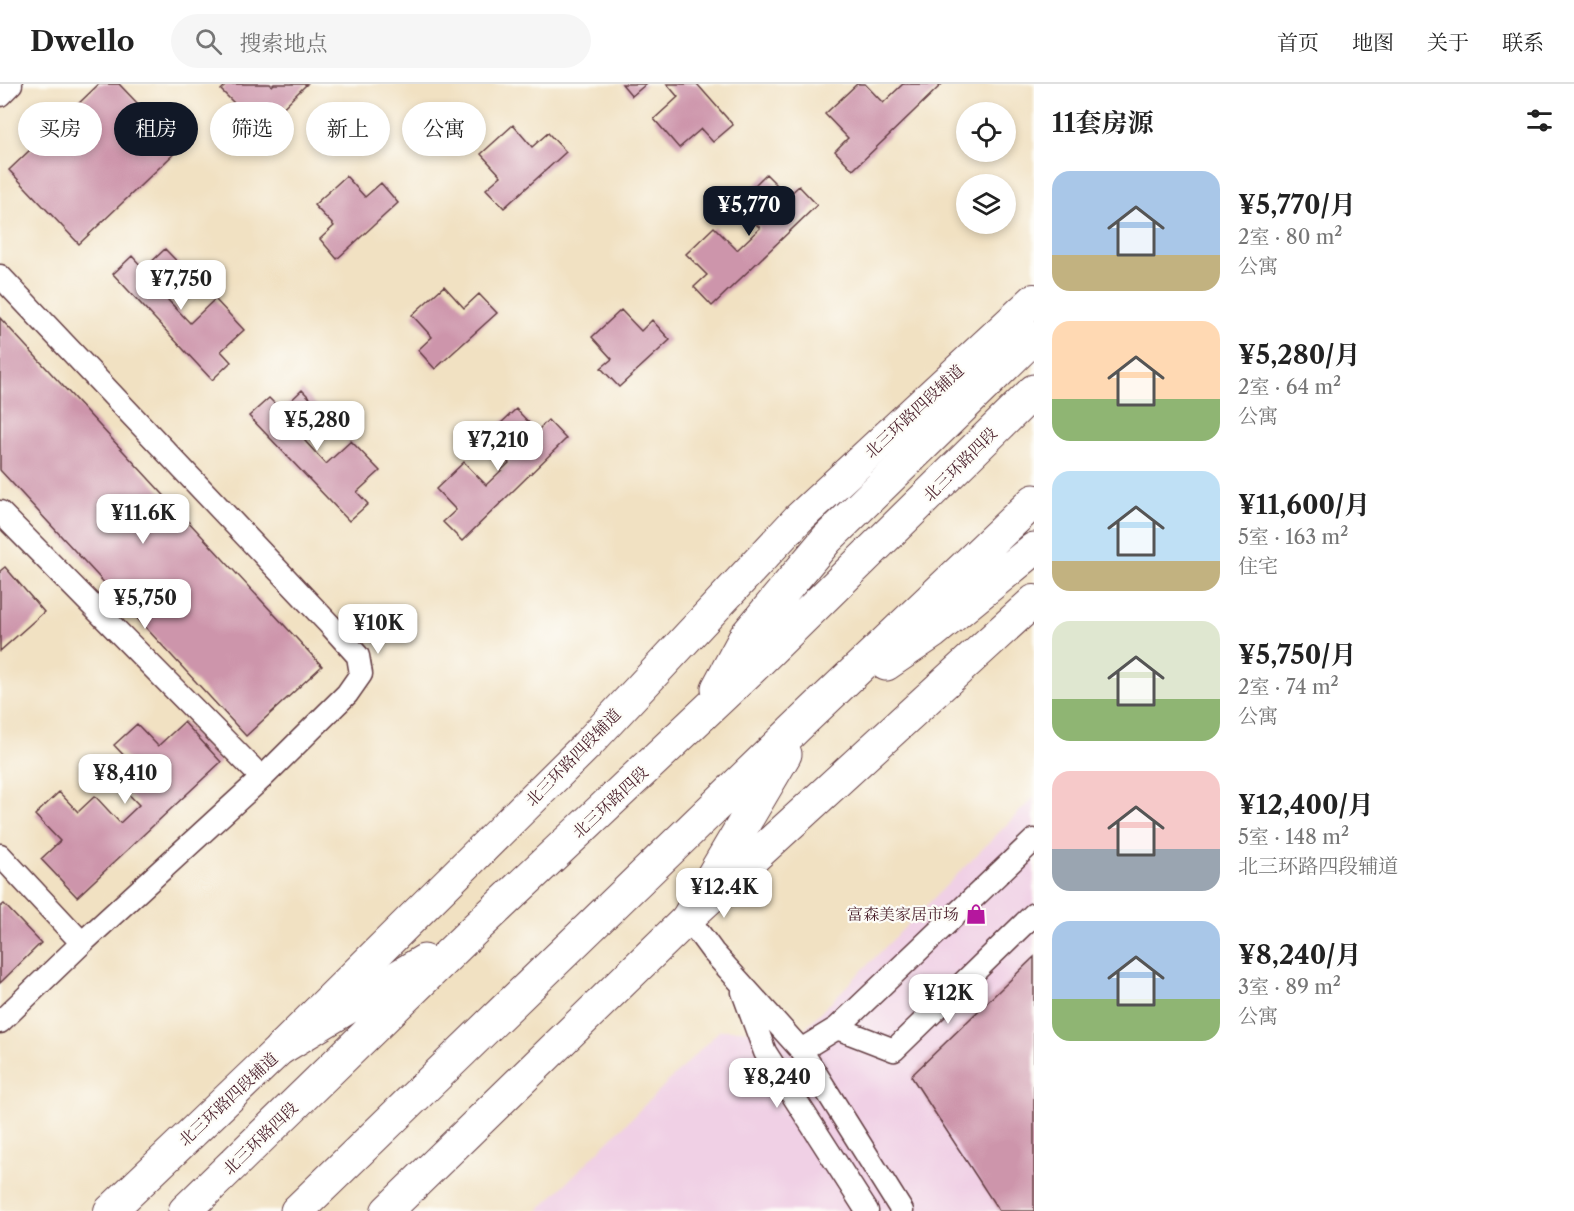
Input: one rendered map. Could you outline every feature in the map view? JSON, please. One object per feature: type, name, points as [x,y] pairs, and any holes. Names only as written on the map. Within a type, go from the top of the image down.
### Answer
[{"type":"highway","points":[[704,714],[746,636],[826,539],[1028,342]]},
{"type":"highway","name":"北三环路四段","points":[[185,1211],[476,928],[704,714],[1034,391]]},
{"type":"highway","points":[[297,1211],[805,719],[1034,501]]},
{"type":"highway","points":[[688,918],[805,719],[933,632],[1034,549]]},
{"type":"highway","points":[[281,1048],[476,928]]},
{"type":"main road","name":"北三环路四段辅道","points":[[110,1211],[281,1048],[585,747],[798,519],[1034,300]]},
{"type":"main road","points":[[387,1211],[688,918],[1034,601]]},
{"type":"street","points":[[0,95],[11,84]]},
{"type":"street","points":[[0,276],[358,656],[361,674],[347,694],[262,778],[0,1022]]},
{"type":"street","points":[[0,512],[262,778]]},
{"type":"street","points":[[801,1050],[837,1029],[1034,840]]},
{"type":"street","points":[[0,855],[82,944]]},
{"type":"street","points":[[837,1029],[894,1050],[1034,914]]},
{"type":"street","points":[[688,918],[713,952],[801,1050],[902,1211]]},
{"type":"street","points":[[740,982],[765,1052],[867,1211]]},
{"type":"shaded area","name":"富森美家居市场","points":[[1034,797],[1034,1211],[538,1211],[720,1030],[803,1030]]},
{"type":"building","points":[[99,84],[119,84],[136,102],[114,102],[114,156],[172,156],[79,244],[9,170],[24,156],[102,156],[102,102],[80,102]]},
{"type":"building","points":[[227,84],[270,84],[272,86],[274,84],[307,84],[289,102],[233,102],[221,90]]},
{"type":"building","points":[[622,84],[646,84],[632,96]]},
{"type":"building","points":[[667,84],[697,84],[733,125],[713,142],[701,129],[679,148],[654,119],[678,97]]},
{"type":"building","points":[[857,84],[865,84],[883,103],[903,84],[942,84],[853,170],[835,151],[848,138],[825,114]]},
{"type":"building","points":[[513,125],[532,147],[548,133],[566,152],[504,208],[486,189],[501,176],[483,156],[486,156],[486,149]]},
{"type":"building","points":[[766,174],[788,196],[799,186],[817,205],[712,306],[694,287],[707,275],[686,254],[714,227],[737,250],[760,228],[736,204]]},
{"type":"building","points":[[346,176],[365,197],[381,183],[398,203],[337,259],[320,239],[334,226],[314,205]]},
{"type":"building","points":[[165,249],[192,277],[168,300],[190,323],[215,299],[244,330],[221,351],[231,362],[212,380],[113,274],[132,256],[144,269]]},
{"type":"building","points":[[444,286],[464,308],[479,294],[497,313],[435,369],[418,350],[432,337],[412,315]]},
{"type":"building","points":[[621,310],[641,331],[652,320],[670,340],[619,387],[601,368],[612,359],[592,337]]},
{"type":"building","points":[[0,318],[322,666],[246,736],[0,470]]},
{"type":"building","points":[[302,390],[329,418],[305,441],[326,464],[351,441],[380,471],[357,492],[368,504],[349,521],[249,416],[269,398],[281,410]]},
{"type":"building","points":[[516,409],[537,431],[548,420],[566,439],[462,541],[443,522],[456,510],[436,489],[464,462],[486,485],[509,463],[485,438]]},
{"type":"building","points":[[5,567],[44,612],[0,651],[0,571]]},
{"type":"building","points":[[184,722],[221,762],[77,897],[41,859],[60,841],[35,815],[59,792],[78,812],[95,796],[120,823],[139,805],[115,780],[132,764],[114,745],[137,724],[158,746]]},
{"type":"building","points":[[4,904],[41,943],[0,983],[0,907]]},
{"type":"building","points":[[1034,957],[1034,1211],[999,1211],[911,1076]]},
{"type":"place","name":"富森美家居市场","points":[[976,914]]}]
